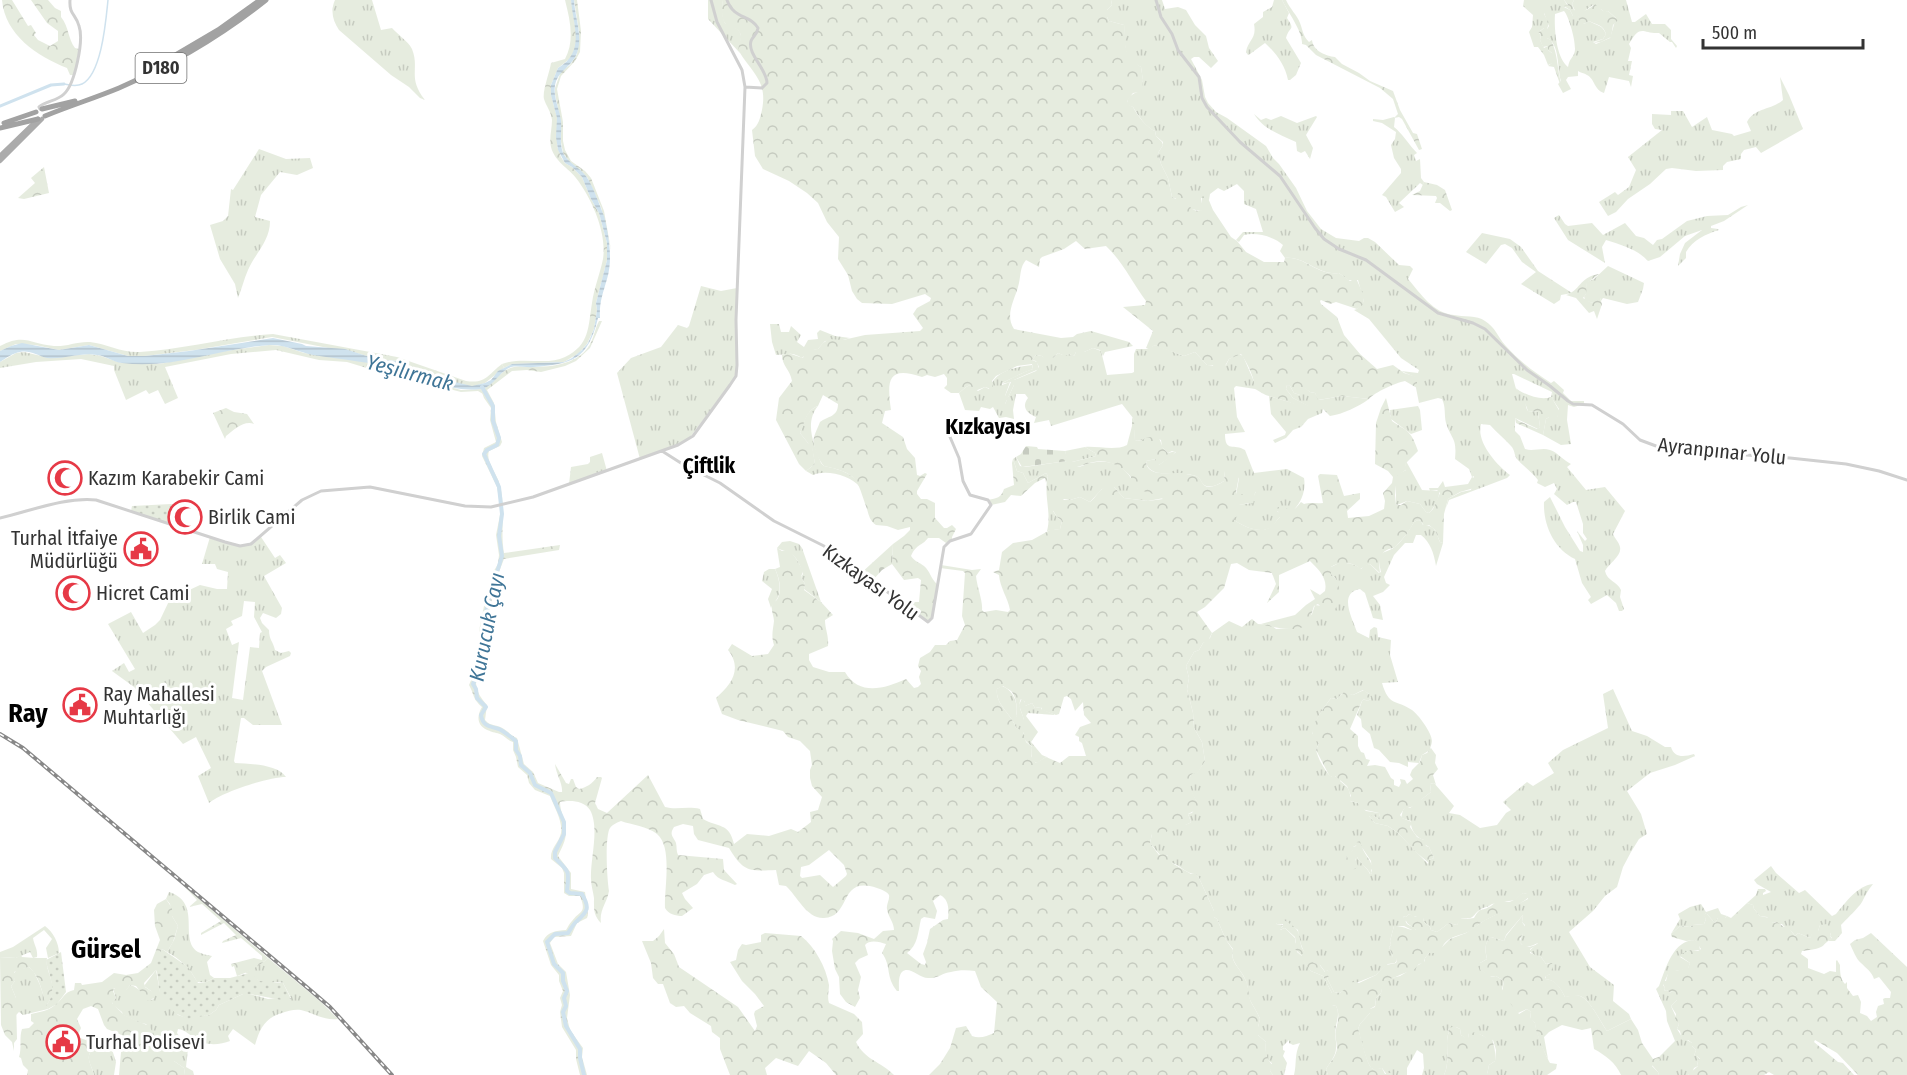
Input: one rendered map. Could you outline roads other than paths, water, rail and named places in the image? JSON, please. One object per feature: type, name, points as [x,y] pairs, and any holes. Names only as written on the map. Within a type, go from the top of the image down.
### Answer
[{"type":"highway","name":"D180","points":[[0,126],[39,110],[78,100],[146,71],[201,41],[260,0]]},
{"type":"highway","name":"D180","points":[[0,126],[42,118],[119,88],[162,67],[228,28],[266,0]]},
{"type":"highway","points":[[39,110],[46,112],[42,118],[36,117],[39,110]]},
{"type":"main road","points":[[0,156],[42,118]]},
{"type":"main road","points":[[0,161],[42,118]]},
{"type":"street","points":[[39,110],[44,103],[64,94],[70,86],[77,63],[80,32],[70,11],[70,0]]},
{"type":"street","points":[[0,518],[57,504],[92,499],[235,545],[246,546],[258,540],[302,500],[326,490],[370,487],[472,507],[497,506],[544,493],[685,442],[693,436],[730,385],[736,374],[738,362],[736,320],[745,87],[742,70],[717,22],[711,0]]},
{"type":"street","points":[[727,0],[732,10],[739,16],[754,22],[758,28],[758,33],[751,41],[751,47],[756,60],[766,73],[767,83],[762,88],[745,87]]},
{"type":"street","name":"Ayranpınar Yolu","points":[[1156,0],[1161,17],[1172,34],[1178,50],[1198,77],[1206,107],[1240,142],[1280,176],[1314,228],[1324,239],[1343,251],[1366,260],[1438,313],[1473,323],[1485,329],[1527,370],[1568,401],[1573,404],[1592,405],[1623,424],[1638,439],[1656,446],[1685,451],[1846,464],[1907,480]]},
{"type":"street","name":"Kızkayası Yolu","points":[[662,451],[720,483],[774,521],[824,546],[842,563],[878,585],[928,622],[932,618],[944,547],[950,541],[971,534],[991,506],[988,500],[969,494],[963,481],[960,461],[950,437],[952,432],[964,429]]},
{"type":"water","points":[[571,0],[574,0],[579,47],[574,59],[556,81],[556,98],[561,121],[561,145],[565,156],[585,175],[596,195],[606,224],[610,256],[600,318],[598,318],[589,343],[576,357],[568,361],[558,364],[547,366],[511,367],[485,388],[474,389],[462,389],[428,381],[391,367],[313,355],[276,345],[252,347],[159,364],[122,363],[91,354],[47,358],[31,352],[17,353],[0,362],[0,351],[22,343],[59,350],[89,345],[128,356],[145,356],[273,338],[306,346],[345,349],[376,359],[396,361],[438,378],[472,386],[491,380],[498,371],[512,364],[564,362],[572,358],[588,343],[594,329],[596,303],[607,260],[607,243],[599,213],[582,177],[565,163],[558,150],[556,137],[557,118],[551,85],[558,68],[567,61],[575,46]]},
{"type":"waterway","points":[[64,84],[75,86],[82,84],[94,69],[102,45],[108,0]]},
{"type":"waterway","points":[[0,106],[51,85],[64,84]]},
{"type":"waterway","name":"Kurucuk Çayı","points":[[482,387],[493,406],[493,421],[499,438],[497,445],[484,454],[499,487],[502,514],[499,536],[502,556],[488,602],[483,631],[485,646],[479,663],[479,672],[473,684],[477,698],[486,707],[481,715],[483,722],[501,730],[516,741],[516,750],[520,756],[521,765],[530,773],[535,785],[551,793],[564,822],[564,834],[555,852],[555,858],[567,872],[567,891],[582,894],[587,909],[568,933],[555,934],[547,942],[554,964],[563,973],[567,991],[564,998],[566,1006],[563,1012],[566,1026],[580,1049],[584,1075]]},
{"type":"railway","points":[[0,734],[23,748],[330,1007],[392,1075]]},
{"type":"place","name":"Kazım Karabekir Cami","points":[[65,478]]},
{"type":"place","name":"Birlik Cami","points":[[185,517]]},
{"type":"place","name":"Turhal İtfaiye Müdürlüğü","points":[[141,549]]},
{"type":"place","name":"Hicret Cami","points":[[73,593]]},
{"type":"place","name":"Ray Mahallesi Muhtarlığı","points":[[80,705]]},
{"type":"place","name":"Turhal Polisevi","points":[[63,1042]]},
{"type":"district","name":"Kızkayası","points":[[988,426]]},
{"type":"district","name":"Çiftlik","points":[[709,466]]},
{"type":"district","name":"Ray","points":[[28,713]]},
{"type":"district","name":"Gürsel","points":[[106,949]]},
{"type":"water label","name":"Yeşilırmak","points":[[410,373]]}]
